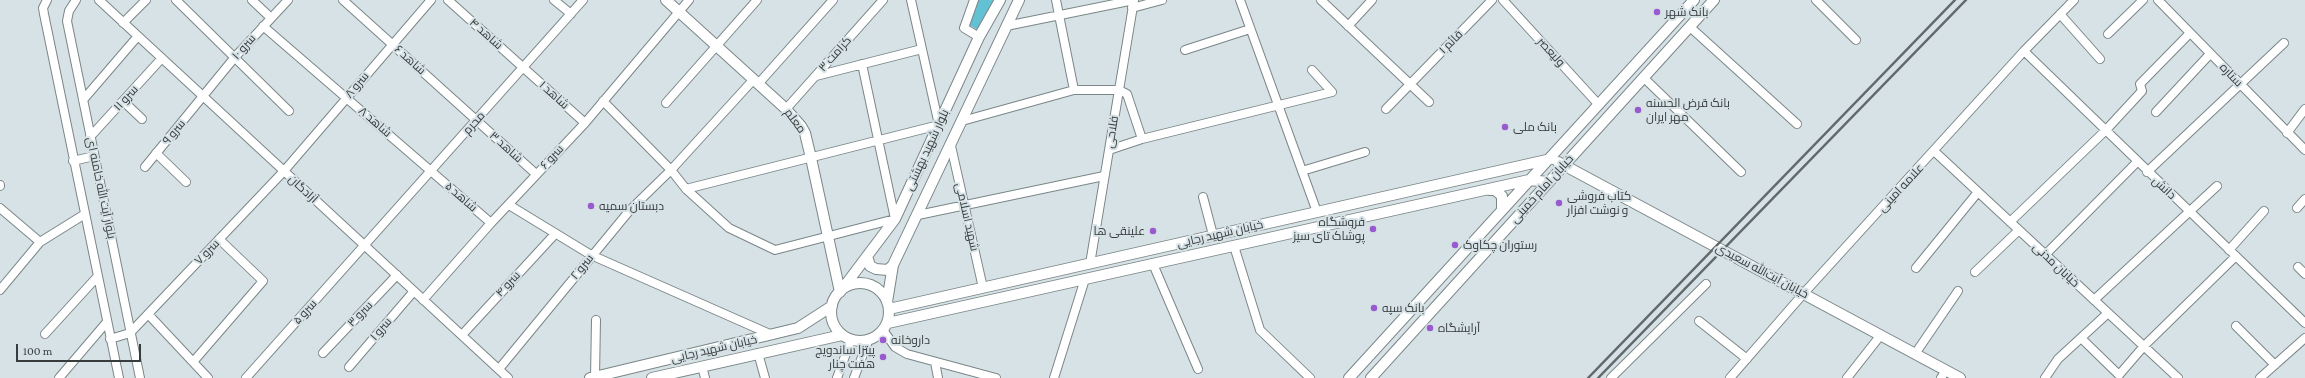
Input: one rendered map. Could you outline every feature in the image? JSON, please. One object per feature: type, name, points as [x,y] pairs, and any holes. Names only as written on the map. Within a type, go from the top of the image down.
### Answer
[{"type":"main road","name":"معلم","points":[[666,0],[786,109],[805,133],[840,292]]},
{"type":"main road","name":"بلوار شهید بهشتی","points":[[840,292],[895,219],[979,37],[1000,0]]},
{"type":"main road","name":"بلوار شهید بهشتی","points":[[888,305],[893,265],[951,146],[1019,0]]},
{"type":"main road","name":"خیابان امام خمینی","points":[[1371,378],[1714,0]]},
{"type":"main road","name":"خیابان امام خمینی","points":[[1349,378],[1529,180],[1550,159],[1692,1]]},
{"type":"main road","name":"خیابان آیت‌الله سعیدی","points":[[1550,159],[1564,165],[1804,293],[1915,354],[1943,374],[1960,378]]},
{"type":"main road","name":"خیابان شهید رجایی","points":[[888,305],[983,288],[1550,159]]},
{"type":"main road","name":"خیابان شهید رجایی","points":[[886,327],[1084,279],[1529,180]]},
{"type":"main road","points":[[1529,180],[1549,182]]},
{"type":"main road","name":"خیابان امام خمینی","points":[[1486,190],[1495,190],[1499,193],[1504,201],[1502,210]]},
{"type":"main road","points":[[867,256],[870,266],[876,269],[888,270],[893,265]]},
{"type":"main road","points":[[1436,283],[1448,294]]},
{"type":"main road","points":[[866,284],[883,294],[888,305],[886,327],[868,341],[846,338],[833,322],[832,306],[840,292],[848,286],[866,284]]},
{"type":"main road","name":"خیابان شهید رجایی","points":[[593,377],[798,328],[832,306]]},
{"type":"main road","points":[[1407,314],[1418,326]]},
{"type":"main road","name":"خیابان شهید رجایی","points":[[657,377],[758,353],[846,338]]},
{"type":"street","name":"بلوار آیت الله خامنه ای","points":[[47,0],[43,8],[44,14],[118,378]]},
{"type":"street","name":"بلوار آیت الله خامنه ای","points":[[76,0],[69,10],[67,21],[140,378]]},
{"type":"street","name":"آزادگان","points":[[99,0],[508,378]]},
{"type":"street","points":[[123,22],[146,0]]},
{"type":"street","points":[[176,0],[289,111]]},
{"type":"street","points":[[252,0],[271,18]]},
{"type":"street","name":"سرو ۱۰","points":[[203,97],[235,57],[288,0]]},
{"type":"street","name":"شاهد ۶","points":[[343,0],[476,120]]},
{"type":"street","name":"سرو ۸","points":[[284,171],[430,0]]},
{"type":"street","name":"شاهد ۴","points":[[448,0],[523,67]]},
{"type":"street","points":[[554,0],[571,14]]},
{"type":"street","name":"محرم","points":[[365,246],[583,0]]},
{"type":"street","name":"سرو ۶","points":[[423,300],[491,223],[604,101],[689,0]]},
{"type":"street","points":[[666,103],[757,0]]},
{"type":"street","name":"سرو ۲","points":[[498,369],[630,210],[671,170],[833,0]]},
{"type":"street","name":"کرامت ۳","points":[[786,109],[883,0]]},
{"type":"street","points":[[686,189],[939,125],[911,0]]},
{"type":"street","points":[[974,0],[964,28],[979,37]]},
{"type":"street","points":[[1056,0],[1074,90]]},
{"type":"street","points":[[1006,26],[1133,3],[1162,0]]},
{"type":"street","points":[[1240,0],[1317,212]]},
{"type":"street","points":[[1321,0],[1429,102]]},
{"type":"street","points":[[1348,26],[1372,0]]},
{"type":"street","name":"قائم ۱","points":[[1386,109],[1409,83],[1492,0]]},
{"type":"street","name":"ولیعصر","points":[[1503,0],[1599,105]]},
{"type":"street","points":[[1816,0],[1856,40]]},
{"type":"street","name":"علامه امینی","points":[[1730,378],[1804,293],[1934,152],[2024,51],[2074,0]]},
{"type":"street","points":[[2108,34],[2143,0]]},
{"type":"street","name":"ستاره","points":[[2163,2],[2210,54],[2305,150]]},
{"type":"street","name":"فلاحی","points":[[1090,264],[1133,3]]},
{"type":"street","points":[[2060,14],[2100,59]]},
{"type":"street","name":"شاهد ۸","points":[[263,26],[431,171]]},
{"type":"street","points":[[1690,27],[1796,124]]},
{"type":"street","points":[[1185,50],[1250,29]]},
{"type":"street","points":[[2010,222],[2106,130],[2142,91],[2140,84],[2190,33]]},
{"type":"street","points":[[83,100],[138,36]]},
{"type":"street","points":[[2147,172],[2284,43]]},
{"type":"street","points":[[815,76],[922,49]]},
{"type":"street","name":"دانش","points":[[2024,51],[2147,172],[2303,318]]},
{"type":"street","points":[[2156,112],[2210,54]]},
{"type":"street","name":"سرو ۱۱","points":[[90,137],[162,58]]},
{"type":"street","points":[[604,101],[671,170],[686,189],[729,228],[775,250],[895,219],[862,64]]},
{"type":"street","name":"شاهد ۱","points":[[523,67],[585,122]]},
{"type":"street","points":[[1109,150],[1142,138],[1332,92],[1312,70]]},
{"type":"street","points":[[1644,77],[1741,172]]},
{"type":"street","points":[[962,121],[1074,90],[1119,90],[1127,94],[1142,138]]},
{"type":"street","name":"سرو ۹","points":[[145,167],[203,97]]},
{"type":"street","points":[[123,101],[142,119]]},
{"type":"street","points":[[2286,132],[2305,109]]},
{"type":"street","name":"شاهد ۳","points":[[476,120],[536,174]]},
{"type":"street","name":"شهید اسلامی","points":[[951,146],[983,288]]},
{"type":"street","points":[[1302,171],[1365,152]]},
{"type":"street","name":"خیابان مدنی","points":[[1934,152],[2178,378]]},
{"type":"street","points":[[156,153],[186,182]]},
{"type":"street","points":[[73,161],[94,156]]},
{"type":"street","points":[[2045,254],[2137,162]]},
{"type":"street","name":"سرو ۷","points":[[130,333],[284,171]]},
{"type":"street","name":"شاهد ۵","points":[[431,171],[491,223]]},
{"type":"street","points":[[918,215],[964,204],[1104,176]]},
{"type":"street","points":[[2094,300],[2217,186]]},
{"type":"street","points":[[1916,268],[1978,192]]},
{"type":"street","points":[[1203,197],[1213,235]]},
{"type":"street","points":[[2297,208],[2305,199]]},
{"type":"street","points":[[509,205],[591,256],[772,335]]},
{"type":"street","points":[[0,208],[40,242]]},
{"type":"street","points":[[2229,250],[2264,211]]},
{"type":"street","points":[[0,290],[40,242],[85,214]]},
{"type":"street","points":[[1975,272],[2019,230]]},
{"type":"street","name":"سرو ۴","points":[[462,335],[555,234]]},
{"type":"street","points":[[193,362],[264,281],[219,239]]},
{"type":"street","name":"سرو ۵","points":[[246,378],[365,246]]},
{"type":"street","points":[[1234,246],[1260,330],[1310,378]]},
{"type":"street","points":[[2081,338],[2119,375],[2144,346],[2236,256]]},
{"type":"street","points":[[1153,264],[1198,369]]},
{"type":"street","points":[[2298,267],[2305,274]]},
{"type":"street","name":"سرو ۳","points":[[323,353],[397,275]]},
{"type":"street","points":[[45,334],[97,277]]},
{"type":"street","points":[[1054,378],[1084,279]]},
{"type":"street","points":[[1611,378],[1706,284]]},
{"type":"street","name":"سرو ۱","points":[[349,367],[414,291]]},
{"type":"street","points":[[1915,354],[1958,291]]},
{"type":"street","points":[[2045,378],[2058,359],[2108,313]]},
{"type":"street","points":[[148,314],[208,378]]},
{"type":"street","points":[[593,377],[596,320]]},
{"type":"street","points":[[1699,321],[1747,358]]},
{"type":"street","points":[[59,378],[106,323]]},
{"type":"street","points":[[2236,326],[2275,365]]},
{"type":"street","points":[[886,327],[895,347],[907,354],[996,378]]},
{"type":"street","points":[[110,339],[130,333]]},
{"type":"street","points":[[1847,378],[1880,336]]},
{"type":"street","points":[[837,378],[846,338]]},
{"type":"street","points":[[2260,378],[2305,338]]},
{"type":"street","points":[[854,378],[868,341]]},
{"type":"street","points":[[758,353],[765,378]]},
{"type":"street","points":[[935,362],[938,378]]},
{"type":"street","points":[[702,366],[705,378]]},
{"type":"shaded area","points":[[978,0],[994,0],[978,30],[969,25]]},
{"type":"railway","points":[[1588,378],[1955,0]]},
{"type":"railway","points":[[1598,378],[1966,0]]},
{"type":"place","name":"بانک شهر","points":[[1657,12]]},
{"type":"place","name":"بانک قرض الحسنه مهر ایران","points":[[1638,110]]},
{"type":"place","name":"بانک ملی","points":[[1505,127]]},
{"type":"place","name":"کتاب فروشی و نوشت افزار","points":[[1559,203]]},
{"type":"place","name":"دبستان سمیه","points":[[591,206]]},
{"type":"place","name":"فروشگاه پوشاک تای سیز","points":[[1373,229]]},
{"type":"place","name":"علینقی ها","points":[[1153,231]]},
{"type":"place","name":"رستوران چکاوک","points":[[1455,245]]},
{"type":"place","name":"بانک سپه","points":[[1374,308]]},
{"type":"place","name":"آرایشگاه","points":[[1430,328]]},
{"type":"place","name":"داروخانه","points":[[883,340]]},
{"type":"place","name":"پیتزا ساندویچ هفت چنار","points":[[883,357]]}]
